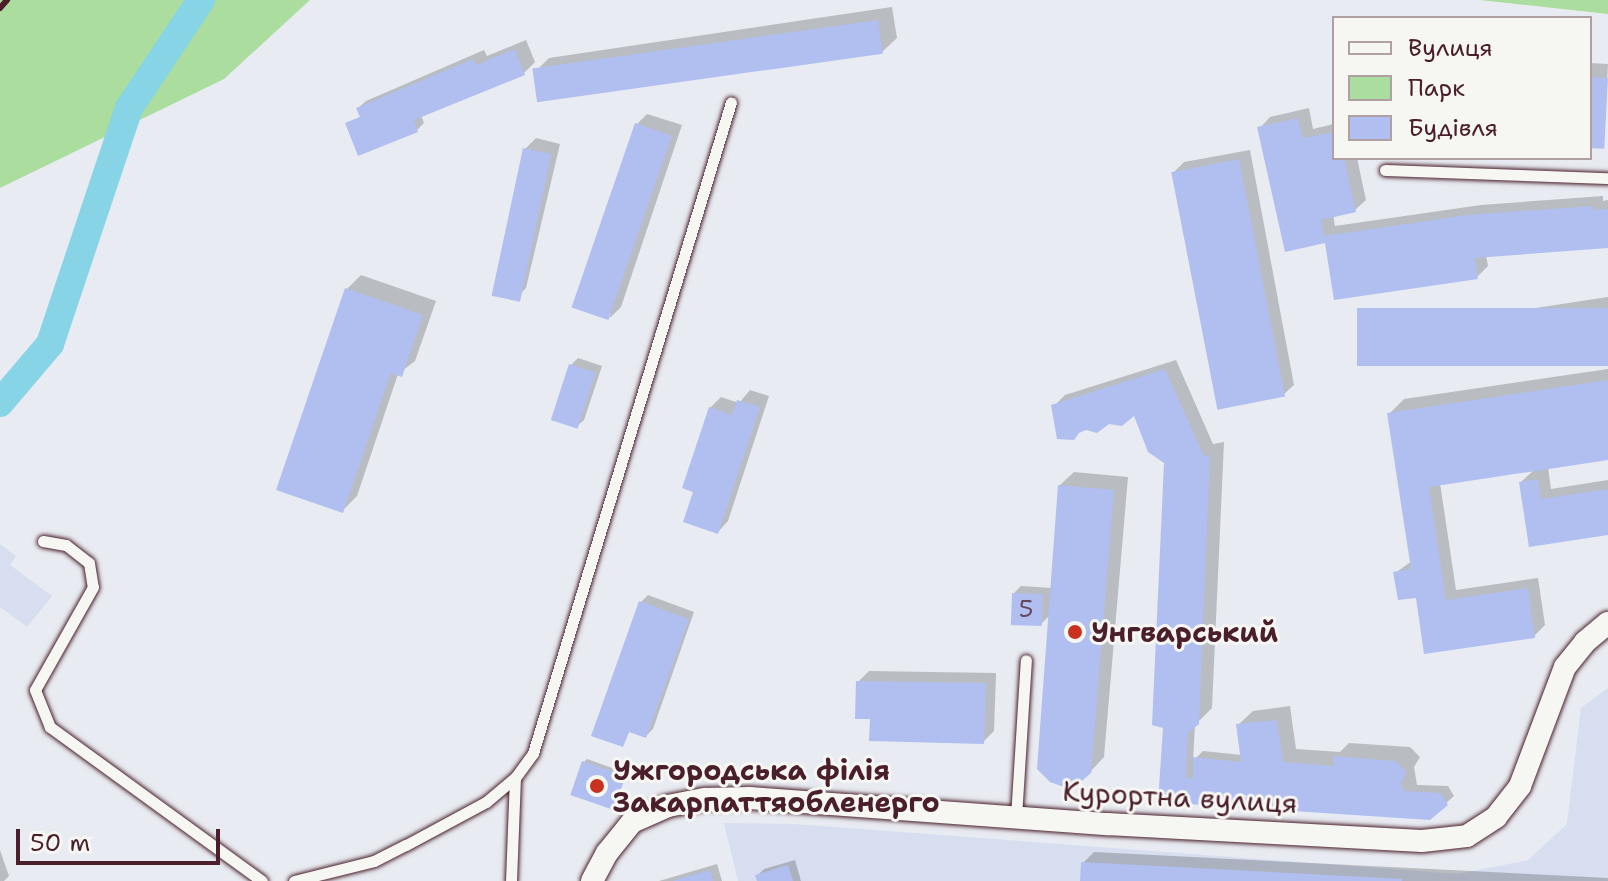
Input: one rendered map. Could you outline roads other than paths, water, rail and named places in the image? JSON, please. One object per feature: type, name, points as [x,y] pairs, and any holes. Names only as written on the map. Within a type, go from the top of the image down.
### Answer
[{"type":"street","name":"Курортна вулиця","points":[[592,881],[607,853],[632,822],[685,801],[750,798],[1422,841],[1467,836],[1496,817],[1520,786],[1565,667],[1585,642],[1608,623]]},
{"type":"lane","points":[[294,881],[374,861],[486,802],[515,778],[533,753],[731,102]]},
{"type":"lane","points":[[1385,170],[1608,178]]},
{"type":"lane","points":[[43,541],[66,545],[89,563],[93,587],[35,690],[50,727],[262,881]]},
{"type":"lane","points":[[1016,817],[1026,660]]},
{"type":"lane","points":[[511,881],[515,778]]},
{"type":"waterway","points":[[0,403],[50,344],[129,108],[201,0]]},
{"type":"railway","points":[[0,8],[7,0]]},
{"type":"place","name":"Унгварський","points":[[1075,632]]},
{"type":"place","name":"Ужгородська філія Закарпаттяобленерго","points":[[597,786]]}]
